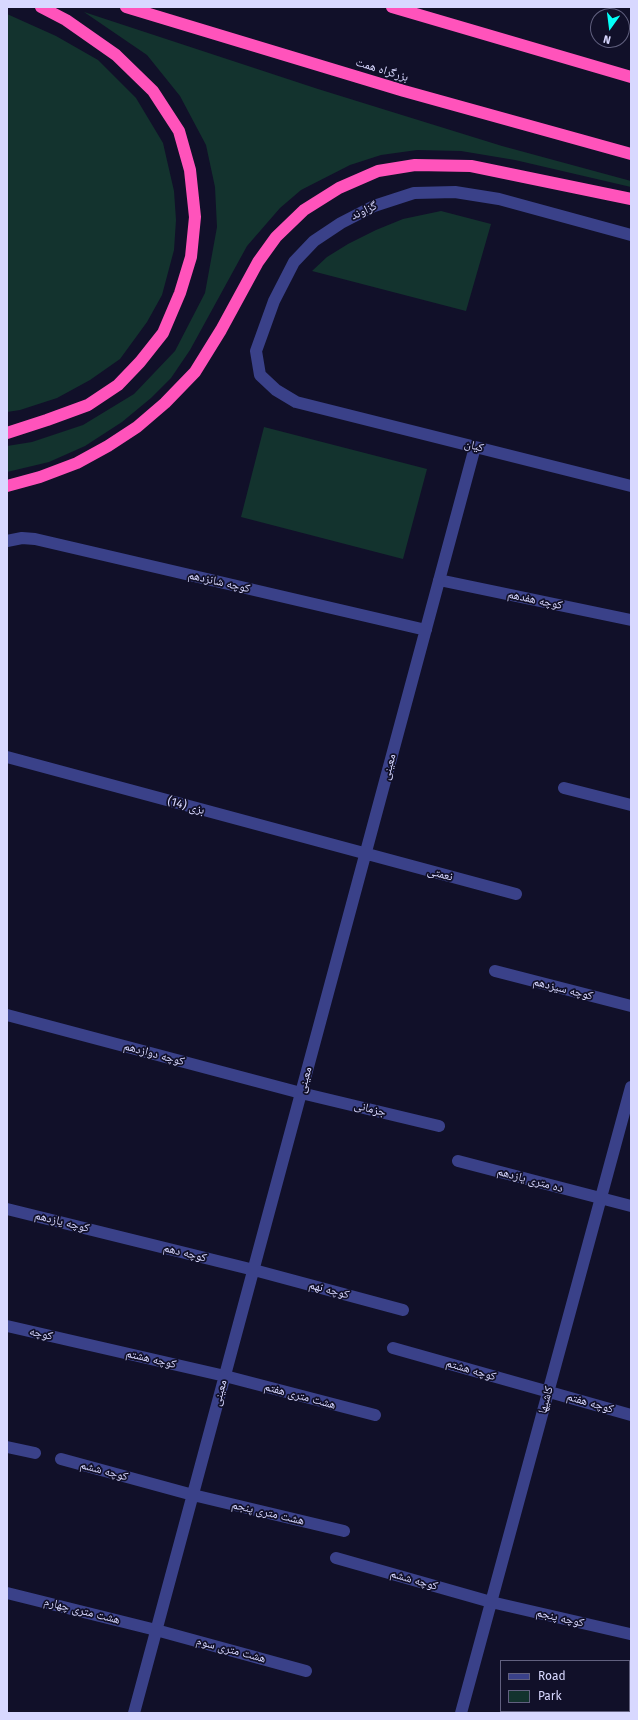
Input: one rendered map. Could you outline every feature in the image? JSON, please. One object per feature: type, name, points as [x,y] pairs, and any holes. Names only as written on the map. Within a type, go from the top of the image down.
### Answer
[{"type":"highway","points":[[7,433],[88,405],[118,385],[140,362],[163,333],[180,293],[191,257],[195,217],[190,170],[179,131],[153,91],[116,55],[66,20],[41,7]]},
{"type":"highway","name":"بزرگراه همت","points":[[126,7],[404,91],[631,154]]},
{"type":"highway","points":[[392,7],[631,77]]},
{"type":"highway","points":[[7,486],[40,477],[77,463],[108,446],[137,427],[165,403],[195,372],[221,330],[258,262],[276,237],[304,210],[339,188],[378,171],[415,165],[471,166],[631,199]]},
{"type":"street","name":"گزاوند","points":[[316,408],[296,402],[276,390],[260,375],[256,351],[274,301],[294,262],[314,241],[341,223],[374,206],[414,193],[455,192],[499,199],[631,235]]},
{"type":"street","name":"کیان","points":[[316,408],[631,486]]},
{"type":"street","name":"معینی","points":[[134,1713],[475,447]]},
{"type":"street","name":"کوچه شانزدهم","points":[[9,540],[35,539],[426,630]]},
{"type":"street","name":"کوچه هفدهم","points":[[439,580],[631,620]]},
{"type":"street","name":"بزی (14)","points":[[7,757],[365,854]]},
{"type":"street","points":[[564,788],[631,805]]},
{"type":"street","name":"نعمتی","points":[[365,854],[516,894]]},
{"type":"street","name":"کوچه سیزدهم","points":[[495,971],[631,1006]]},
{"type":"street","name":"کوچه دوازدهم","points":[[7,1015],[301,1093]]},
{"type":"street","name":"کاشیها","points":[[461,1713],[631,1087]]},
{"type":"street","name":"جزمانی","points":[[301,1093],[439,1126]]},
{"type":"street","name":"ده متری یازدهم","points":[[458,1161],[631,1206]]},
{"type":"street","name":"کوچه یازدهم","points":[[7,1209],[116,1235]]},
{"type":"street","name":"کوچه دهم","points":[[116,1235],[254,1270]]},
{"type":"street","name":"کوچه نهم","points":[[254,1270],[404,1310]]},
{"type":"street","name":"کوچه","points":[[7,1326],[76,1342]]},
{"type":"street","name":"کوچه هشتم","points":[[76,1342],[225,1376]]},
{"type":"street","name":"کوچه هشتم","points":[[393,1348],[548,1391]]},
{"type":"street","name":"هشت متری هفتم","points":[[225,1376],[375,1415]]},
{"type":"street","name":"کوچه هفتم","points":[[548,1391],[631,1415]]},
{"type":"street","points":[[7,1447],[35,1453]]},
{"type":"street","name":"کوچه ششم","points":[[61,1459],[193,1496]]},
{"type":"street","name":"هشت متری پنجم","points":[[193,1496],[344,1531]]},
{"type":"street","name":"کوچه ششم","points":[[336,1558],[491,1602]]},
{"type":"street","name":"هشت متری چهارم","points":[[8,1593],[156,1630]]},
{"type":"street","name":"کوچه پنجم","points":[[491,1602],[630,1634]]},
{"type":"street","name":"هشت متری سوم","points":[[156,1630],[306,1670]]},
{"type":"green space","points":[[84,12],[318,89],[502,146],[631,181],[631,187],[515,160],[461,151],[417,150],[381,155],[350,165],[301,190],[280,208],[247,246],[190,350],[171,378],[151,398],[122,422],[85,446],[49,462],[7,472],[7,446],[32,442],[83,425],[134,394],[175,351],[205,293],[217,227],[215,187],[206,145],[180,96],[147,55]]},
{"type":"green space","points":[[7,14],[56,36],[98,60],[136,98],[163,143],[174,191],[176,220],[174,250],[162,295],[147,322],[120,359],[90,380],[57,398],[20,410],[7,412]]},
{"type":"green space","points":[[441,211],[491,224],[466,311],[312,271],[327,257],[348,244],[376,230],[403,219]]},
{"type":"green space","points":[[264,427],[427,469],[403,559],[241,517]]}]
